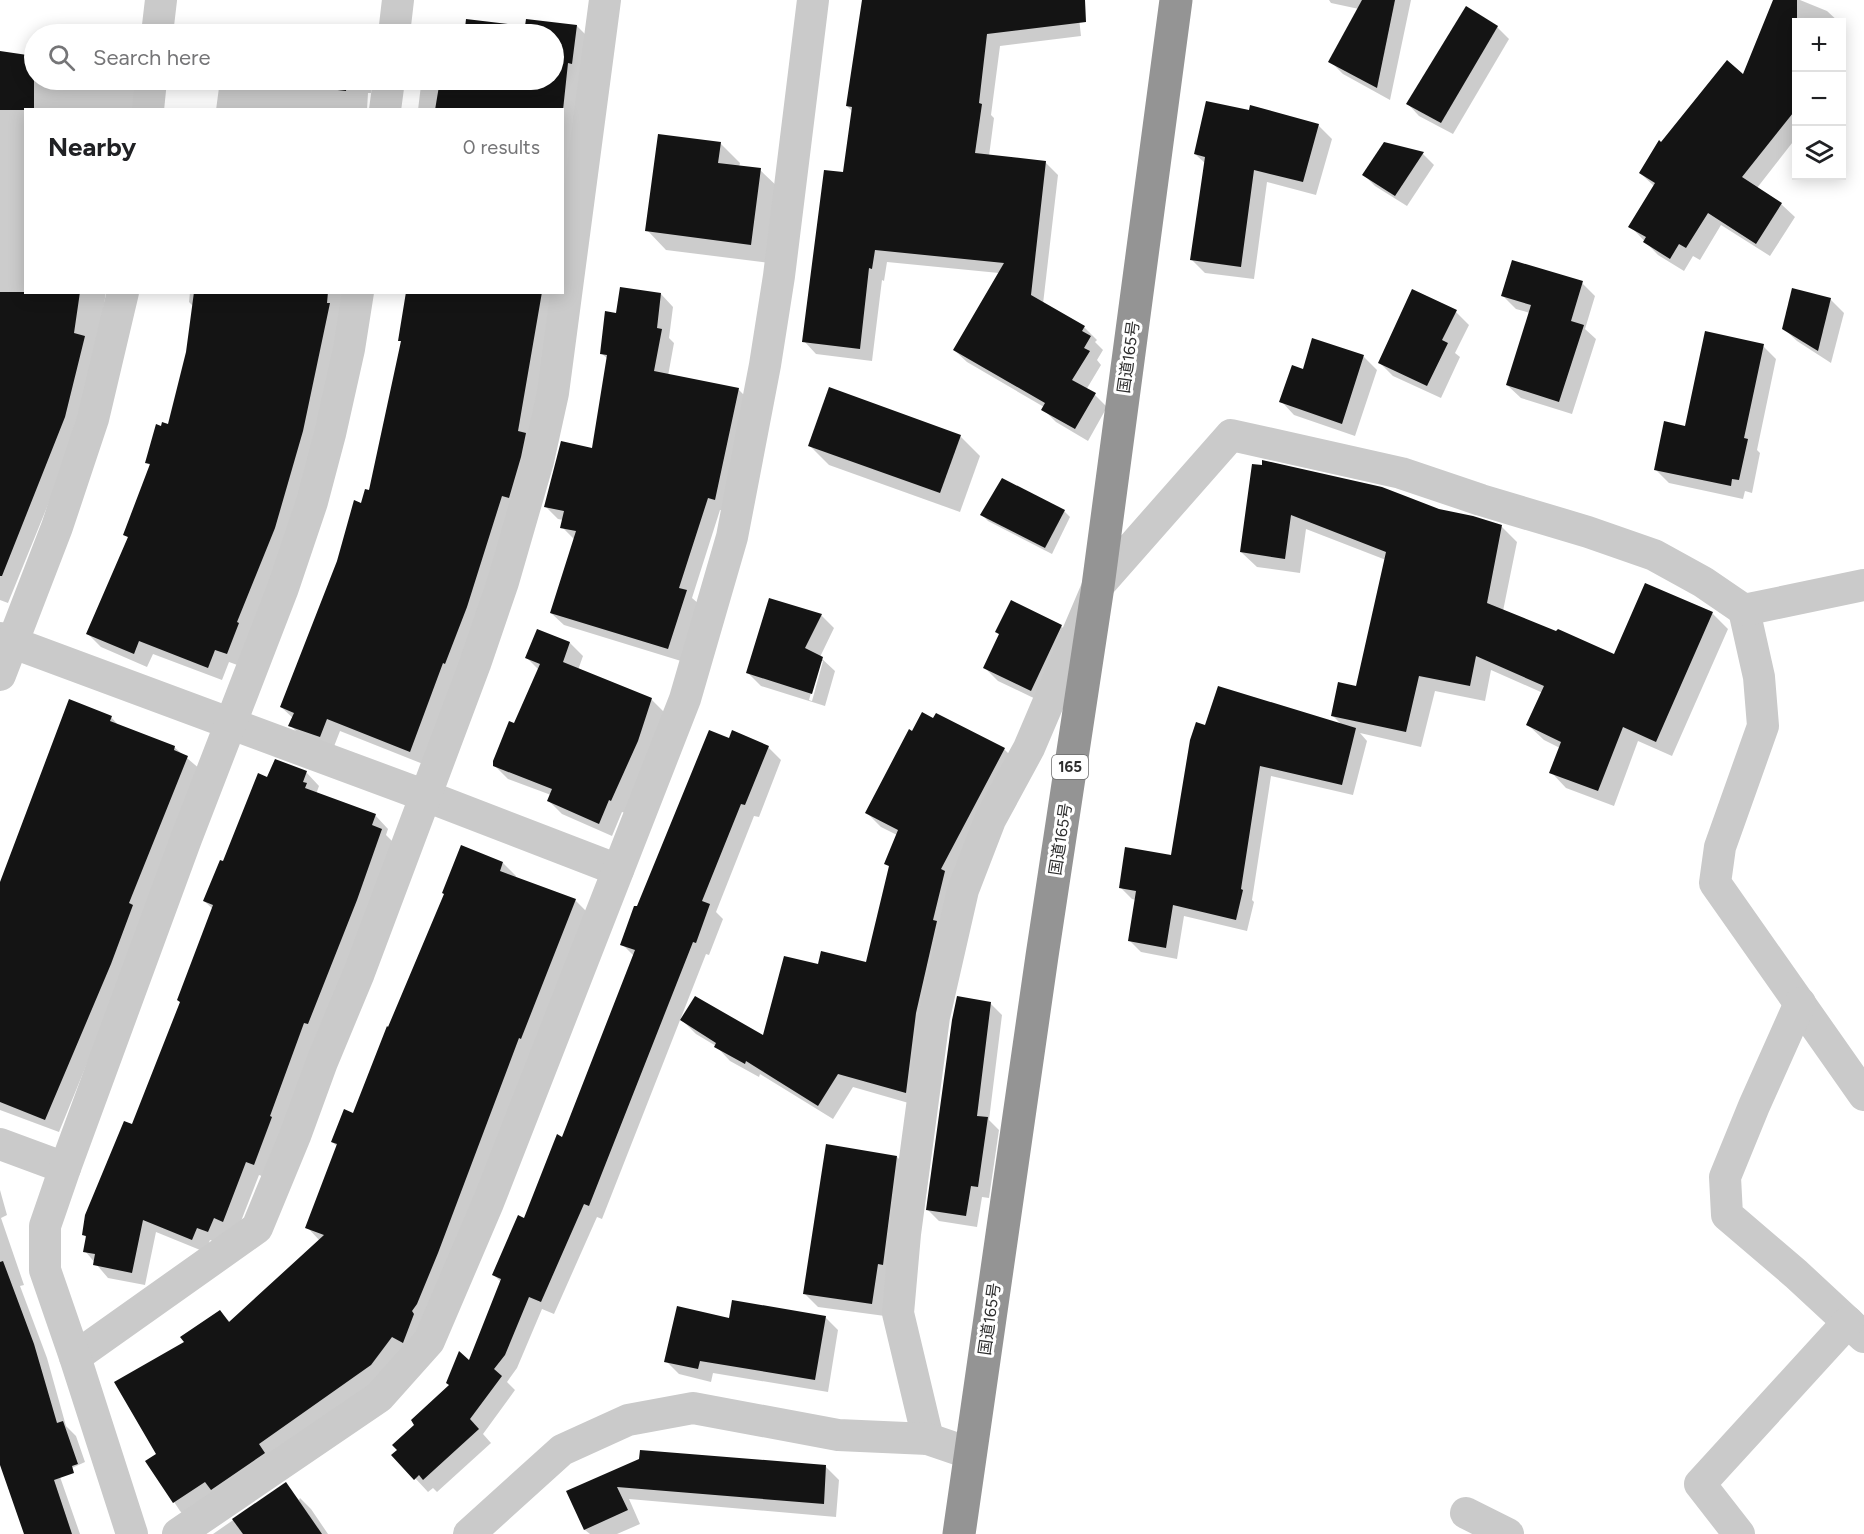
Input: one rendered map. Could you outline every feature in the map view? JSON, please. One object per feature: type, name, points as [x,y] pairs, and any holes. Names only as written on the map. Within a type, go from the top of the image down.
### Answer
[{"type":"highway","name":"国道165号","points":[[959,1534],[969,1453],[1098,586],[1176,0]]},
{"type":"street","points":[[158,24],[161,0]]},
{"type":"street","points":[[395,24],[398,0]]},
{"type":"street","points":[[75,1357],[257,1228],[358,974],[388,890],[476,664],[503,582],[543,438],[553,393],[605,0]]},
{"type":"street","points":[[178,1534],[379,1397],[429,1341],[488,1203],[685,699],[732,537],[765,365],[779,276],[813,0]]},
{"type":"street","points":[[148,108],[150,90]]},
{"type":"street","points":[[385,108],[387,90]]},
{"type":"street","points":[[0,675],[6,640],[57,527],[93,419],[123,294]]},
{"type":"street","points":[[132,1534],[45,1270],[45,1226],[230,724],[284,588],[312,502],[330,434],[349,349],[358,294]]},
{"type":"street","points":[[928,1439],[898,1313],[905,1233],[934,1017],[963,890],[990,819],[1029,748],[1098,586],[1230,435],[1401,473],[1588,532],[1654,555],[1703,582],[1744,610],[1759,677],[1763,726],[1720,847],[1715,883],[1864,1095]]},
{"type":"street","points":[[1744,610],[1864,585]]},
{"type":"street","points":[[6,640],[618,870]]},
{"type":"street","points":[[1739,1534],[1700,1484],[1856,1329],[1727,1215],[1725,1177],[1800,1003]]},
{"type":"street","points":[[0,1144],[65,1168]]},
{"type":"street","points":[[469,1534],[562,1450],[627,1420],[693,1408],[838,1435],[928,1439],[969,1453]]},
{"type":"street","points":[[1466,1513],[1508,1534]]},
{"type":"building","points":[[862,0],[1085,0],[1086,22],[987,34],[979,103],[982,104],[975,153],[1046,161],[1031,295],[1085,326],[1082,331],[1091,336],[1084,348],[1090,351],[1072,380],[1096,393],[1075,429],[1041,410],[1045,403],[953,350],[1004,263],[875,250],[872,269],[869,268],[860,349],[802,342],[824,170],[843,172],[852,107],[846,106]]},
{"type":"building","points":[[1362,0],[1395,0],[1377,88],[1328,62]]},
{"type":"building","points":[[1773,0],[1797,0],[1797,18],[1792,18],[1792,114],[1742,177],[1782,203],[1756,244],[1708,213],[1686,248],[1679,244],[1670,259],[1643,242],[1646,237],[1628,227],[1655,183],[1639,173],[1659,140],[1661,142],[1727,60],[1743,74]]},
{"type":"building","points":[[1466,6],[1498,26],[1441,123],[1406,104]]},
{"type":"building","points":[[466,19],[508,24],[465,24]]},
{"type":"building","points":[[526,19],[577,25],[572,64],[568,63],[563,108],[435,108],[438,90],[564,90],[564,24],[525,24]]},
{"type":"building","points":[[0,51],[24,55],[24,90],[34,90],[34,108],[0,110]]},
{"type":"building","points":[[1206,101],[1249,110],[1250,105],[1319,124],[1303,182],[1254,170],[1241,267],[1190,260],[1205,157],[1194,154]]},
{"type":"building","points":[[658,134],[721,142],[718,163],[761,168],[751,245],[645,231]]},
{"type":"building","points":[[1384,142],[1424,152],[1395,196],[1362,175]]},
{"type":"building","points":[[1512,260],[1583,281],[1571,321],[1584,325],[1559,402],[1506,385],[1531,305],[1501,296]]},
{"type":"building","points":[[620,287],[661,293],[657,328],[662,329],[654,371],[739,388],[715,500],[708,498],[679,588],[687,590],[668,649],[550,613],[576,531],[560,528],[564,511],[544,507],[561,441],[592,448],[607,355],[600,354],[605,311],[616,313]]},
{"type":"building","points":[[1792,288],[1831,298],[1818,351],[1782,329]]},
{"type":"building","points":[[1412,289],[1457,310],[1442,340],[1448,343],[1427,386],[1378,363]]},
{"type":"building","points":[[0,292],[80,294],[74,333],[85,336],[65,417],[2,576],[0,576]]},
{"type":"building","points":[[194,294],[328,294],[327,303],[330,303],[303,431],[275,528],[237,622],[239,623],[227,654],[215,650],[208,668],[139,641],[134,654],[86,634],[128,537],[123,535],[150,464],[145,463],[156,424],[161,426],[162,422],[168,424],[186,352]]},
{"type":"building","points":[[406,294],[542,294],[518,431],[526,433],[521,457],[509,498],[502,496],[467,607],[445,664],[443,663],[410,752],[327,719],[320,737],[288,726],[294,713],[280,707],[337,561],[354,500],[361,503],[365,489],[369,490],[401,341],[398,341]]},
{"type":"building","points":[[1705,331],[1764,344],[1744,438],[1748,439],[1739,480],[1732,479],[1731,486],[1654,470],[1664,421],[1685,426]]},
{"type":"building","points":[[1312,338],[1364,355],[1342,424],[1279,402],[1292,365],[1303,369]]},
{"type":"building","points":[[829,387],[961,435],[940,493],[808,446]]},
{"type":"building","points":[[1262,460],[1382,487],[1439,509],[1502,525],[1487,603],[1556,631],[1558,629],[1614,654],[1645,583],[1713,612],[1656,742],[1623,727],[1598,791],[1549,773],[1561,742],[1526,725],[1544,686],[1476,656],[1470,686],[1419,676],[1406,732],[1331,716],[1338,682],[1356,686],[1386,552],[1291,515],[1285,559],[1240,552],[1252,464],[1262,465]]},
{"type":"building","points":[[1002,478],[1065,510],[1045,548],[980,515]]},
{"type":"building","points":[[769,598],[822,614],[805,648],[823,657],[812,694],[746,673]]},
{"type":"building","points":[[1011,600],[1062,625],[1031,691],[983,668],[999,634],[995,632]]},
{"type":"building","points":[[537,629],[570,642],[563,662],[652,698],[638,741],[599,824],[547,801],[552,789],[493,766],[509,721],[514,723],[540,664],[525,658]]},
{"type":"building","points":[[1218,686],[1356,728],[1342,785],[1260,766],[1241,889],[1243,890],[1236,920],[1173,905],[1166,948],[1128,941],[1136,891],[1119,888],[1125,847],[1171,855],[1190,740],[1196,722],[1205,725]]},
{"type":"building","points":[[69,699],[112,716],[110,721],[175,746],[174,750],[188,756],[129,903],[133,905],[111,964],[45,1120],[0,1102],[0,882]]},
{"type":"building","points":[[922,712],[933,718],[936,713],[1005,748],[941,869],[945,871],[933,920],[937,921],[916,1013],[906,1093],[838,1074],[818,1106],[746,1061],[745,1064],[714,1047],[716,1043],[680,1020],[695,996],[763,1035],[784,956],[818,964],[821,951],[866,962],[889,866],[884,864],[898,830],[865,813],[909,729],[912,731]]},
{"type":"building","points":[[709,730],[729,738],[732,730],[769,746],[745,805],[741,804],[702,901],[710,904],[696,943],[693,942],[589,1206],[584,1204],[541,1302],[529,1297],[505,1355],[494,1369],[502,1376],[470,1419],[479,1429],[423,1480],[419,1475],[414,1480],[391,1455],[397,1450],[392,1445],[414,1425],[411,1420],[449,1385],[446,1383],[459,1351],[469,1360],[501,1279],[492,1275],[518,1215],[524,1218],[557,1134],[562,1137],[635,950],[620,945],[634,906],[637,906]]},
{"type":"building","points":[[275,759],[307,771],[303,782],[307,783],[305,788],[376,814],[372,825],[382,829],[357,900],[308,1024],[304,1023],[254,1165],[246,1162],[223,1222],[214,1218],[208,1232],[197,1228],[192,1240],[143,1220],[132,1273],[93,1265],[95,1254],[83,1252],[86,1236],[82,1235],[85,1215],[124,1121],[132,1124],[180,1002],[177,1000],[213,905],[203,901],[220,860],[223,861],[258,773],[267,777]]},
{"type":"building","points":[[461,845],[503,862],[500,871],[576,899],[521,1039],[519,1038],[438,1253],[412,1311],[414,1314],[403,1343],[392,1337],[371,1365],[259,1444],[265,1453],[211,1490],[205,1482],[173,1503],[145,1461],[156,1454],[114,1382],[184,1342],[180,1337],[220,1310],[229,1322],[324,1235],[305,1228],[337,1144],[331,1142],[344,1109],[353,1113],[387,1026],[444,894],[442,893]]},
{"type":"building","points":[[957,996],[991,1002],[977,1116],[988,1117],[978,1187],[971,1186],[966,1216],[926,1210]]},
{"type":"building","points":[[826,1144],[897,1156],[883,1265],[878,1264],[872,1304],[803,1294]]},
{"type":"building","points":[[3,1261],[34,1344],[57,1423],[63,1421],[78,1464],[72,1466],[74,1473],[54,1480],[72,1534],[24,1534],[0,1465],[0,1262]]},
{"type":"building","points":[[732,1300],[826,1316],[815,1380],[700,1361],[698,1369],[664,1362],[677,1306],[729,1318]]},
{"type":"building","points":[[640,1450],[826,1465],[824,1504],[617,1487],[628,1510],[584,1530],[566,1491],[639,1459]]},
{"type":"building","points":[[286,1482],[322,1534],[243,1534],[232,1519]]}]
